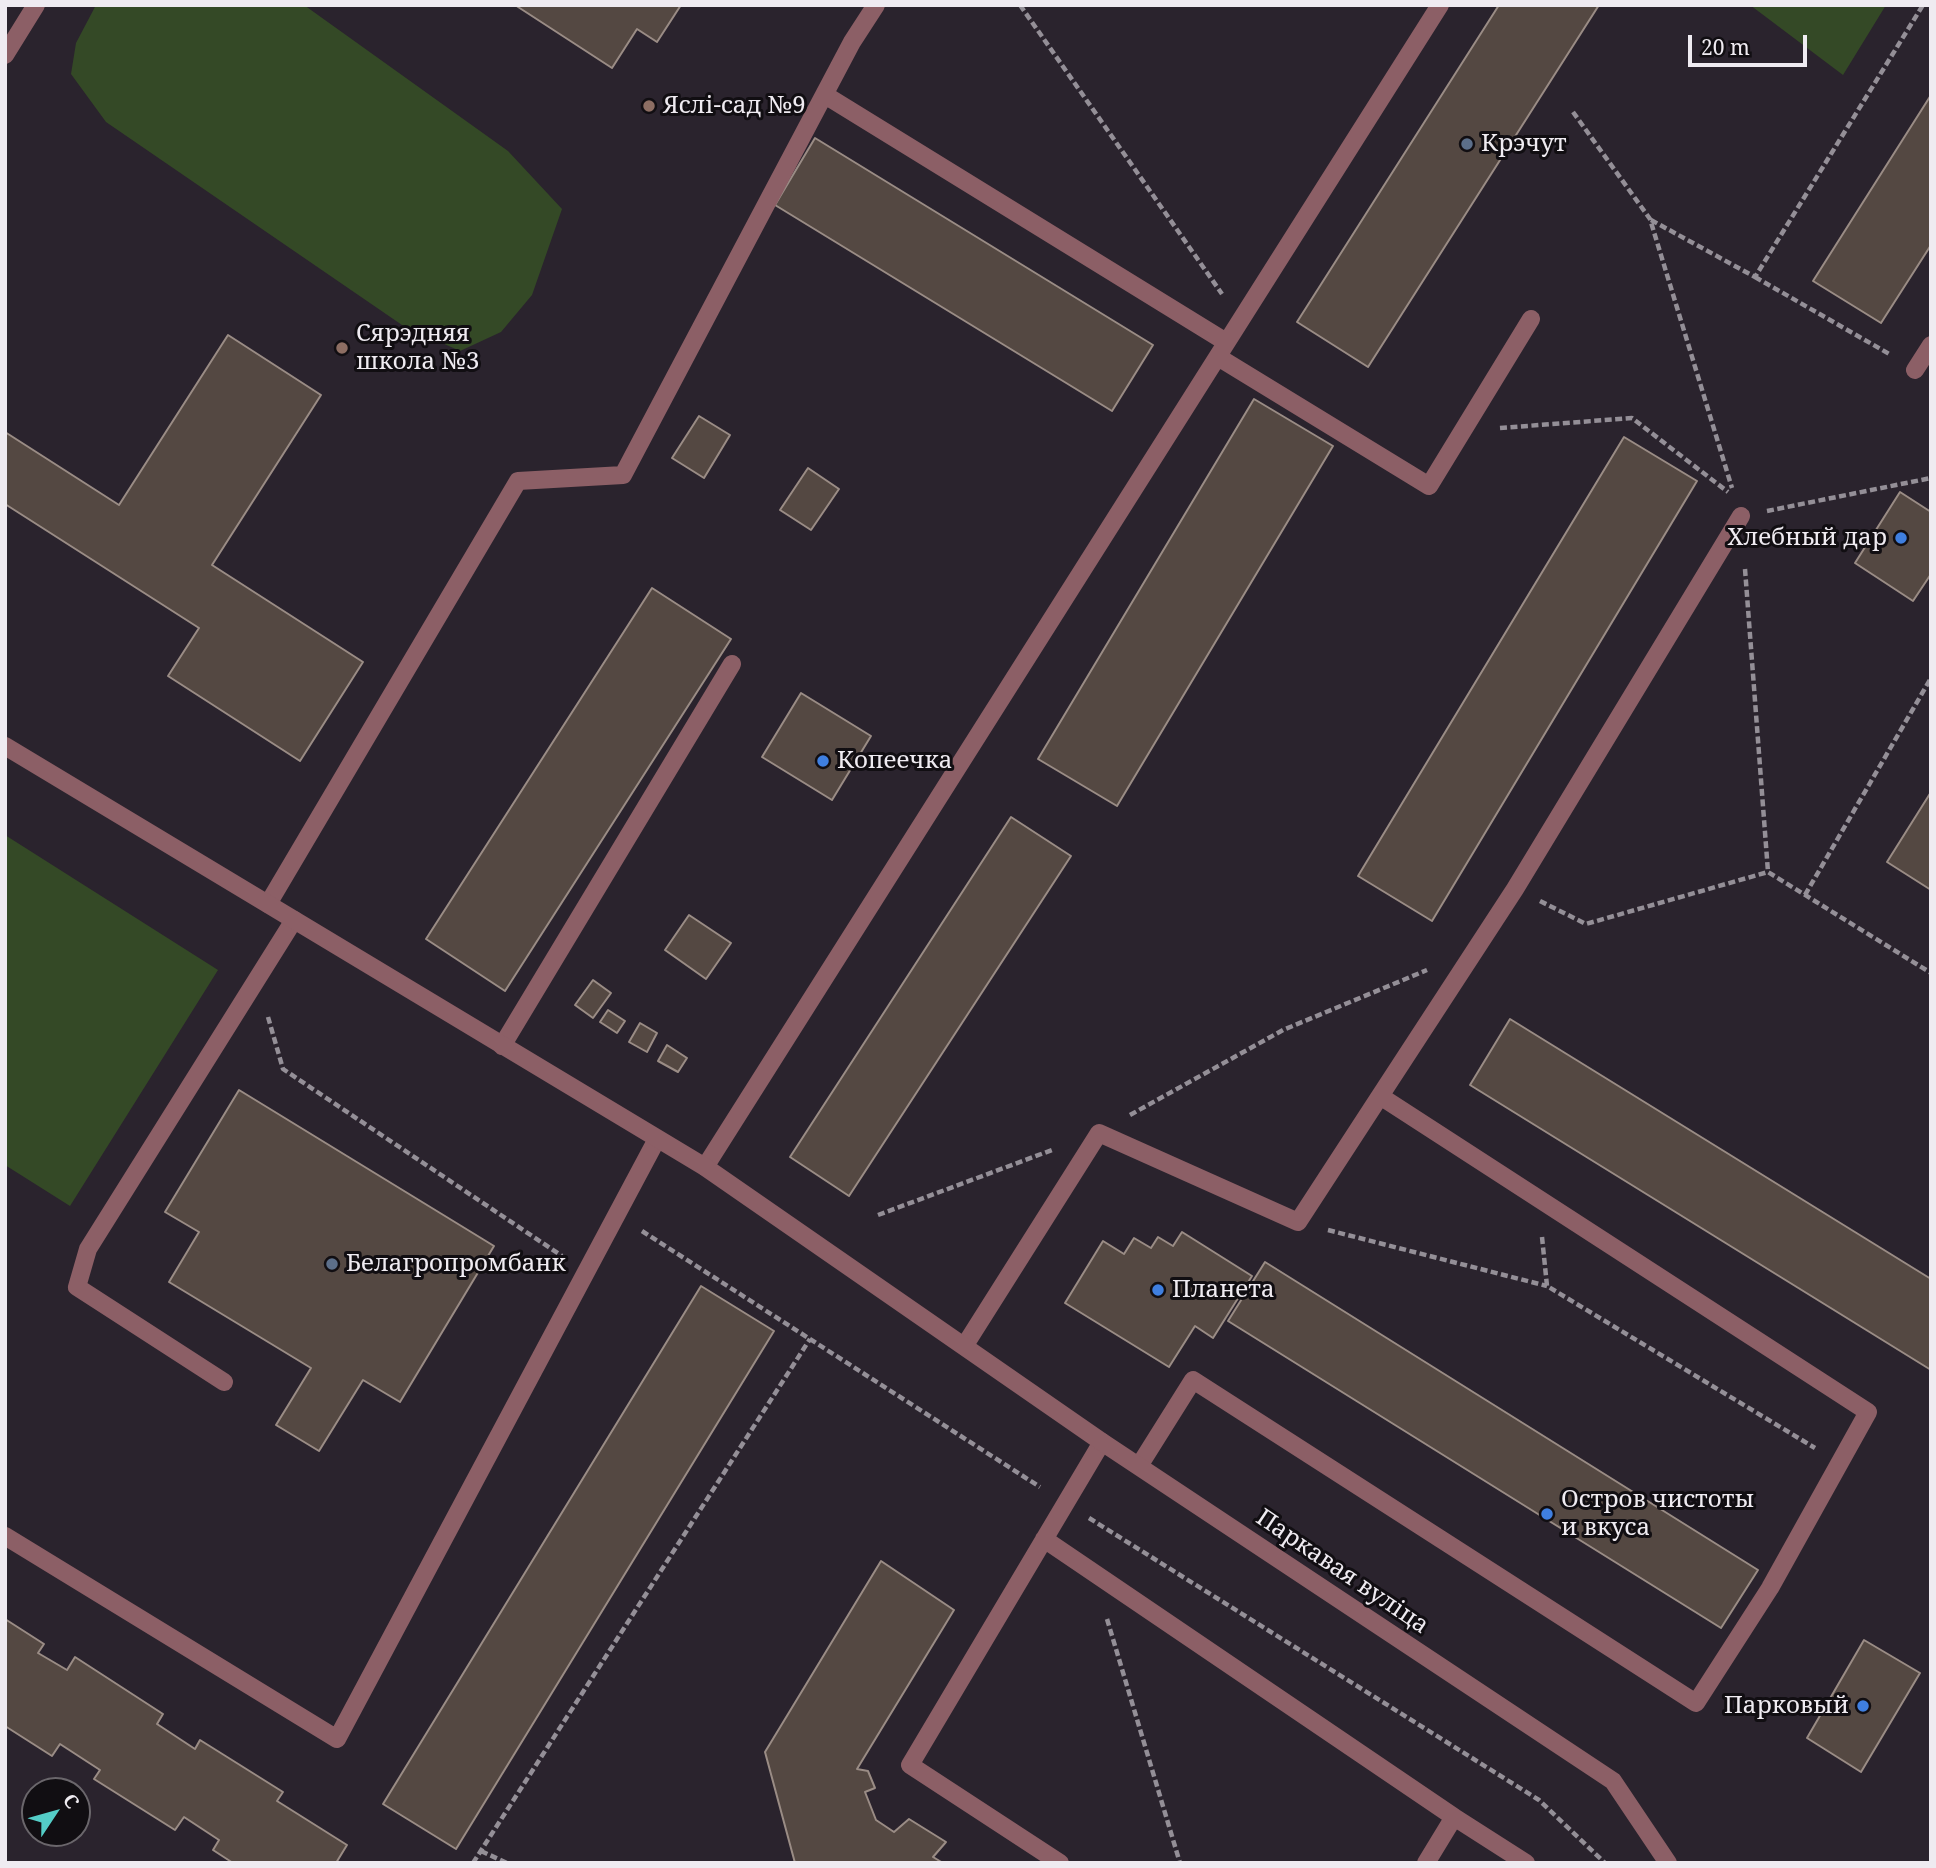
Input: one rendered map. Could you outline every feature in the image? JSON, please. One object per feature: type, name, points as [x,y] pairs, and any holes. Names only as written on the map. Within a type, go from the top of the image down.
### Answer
[{"type":"street","points":[[5,55],[36,5]]},
{"type":"street","points":[[268,904],[518,481],[623,474],[825,95],[876,5]]},
{"type":"street","points":[[705,1167],[1440,5]]},
{"type":"street","points":[[825,95],[1429,486],[1531,319]]},
{"type":"street","points":[[1915,370],[1931,345]]},
{"type":"street","points":[[965,1345],[1099,1132],[1298,1222],[1515,889],[1741,516]]},
{"type":"street","points":[[502,1046],[733,664]]},
{"type":"street","name":"Паркавая вуліца","points":[[5,746],[705,1167],[1102,1442],[1614,1781],[1668,1863]]},
{"type":"street","points":[[225,1382],[77,1287],[88,1249],[294,920]]},
{"type":"street","points":[[1139,1466],[1193,1380],[1696,1703],[1770,1588],[1868,1412],[1380,1096]]},
{"type":"street","points":[[5,1536],[337,1739],[657,1139]]},
{"type":"street","points":[[1060,1863],[910,1765],[1102,1442]]},
{"type":"street","points":[[1044,1539],[1526,1863]]},
{"type":"street","points":[[1426,1863],[1454,1817]]},
{"type":"path","points":[[1020,5],[1241,320]]},
{"type":"path","points":[[1755,277],[1923,5]]},
{"type":"path","points":[[1650,219],[1915,370]]},
{"type":"path","points":[[1464,430],[1632,418],[1735,497]]},
{"type":"path","points":[[1741,516],[1931,478]]},
{"type":"path","points":[[1805,895],[1931,678]]},
{"type":"path","points":[[1515,889],[1586,924],[1768,872]]},
{"type":"path","points":[[878,1215],[1099,1132],[1283,1030],[1476,949]]},
{"type":"path","points":[[257,979],[283,1069],[586,1272]]},
{"type":"path","points":[[1538,1198],[1547,1286]]},
{"type":"path","points":[[616,1214],[1066,1504],[1539,1800],[1605,1863]]},
{"type":"path","points":[[1298,1222],[1547,1286],[1840,1463]]},
{"type":"path","points":[[473,1863],[810,1339]]},
{"type":"path","points":[[1093,1573],[1180,1863]]},
{"type":"path","points":[[481,1851],[507,1863]]},
{"type":"green space","points":[[96,5],[304,5],[508,151],[562,209],[532,295],[501,332],[460,351],[402,325],[106,122],[71,74],[76,43]]},
{"type":"green space","points":[[1750,5],[1886,5],[1843,75]]},
{"type":"green space","points":[[5,835],[218,970],[70,1206],[5,1165]]},
{"type":"building","points":[[515,5],[681,5],[657,42],[637,29],[612,68]]},
{"type":"building","points":[[1499,5],[1599,5],[1368,367],[1297,322]]},
{"type":"building","points":[[1931,95],[1931,245],[1881,323],[1813,281]]},
{"type":"building","points":[[815,138],[1153,345],[1112,411],[775,205]]},
{"type":"building","points":[[228,335],[321,395],[212,565],[363,662],[300,761],[168,676],[199,628],[5,504],[5,432],[119,505]]},
{"type":"building","points":[[1254,399],[1333,446],[1117,806],[1038,759]]},
{"type":"building","points":[[699,416],[730,435],[704,478],[672,458]]},
{"type":"building","points":[[1624,437],[1697,481],[1432,921],[1358,876]]},
{"type":"building","points":[[808,468],[839,489],[811,530],[780,510]]},
{"type":"building","name":"Хлебный дар","points":[[1900,492],[1931,512],[1931,574],[1913,601],[1855,563]]},
{"type":"building","points":[[652,588],[731,639],[505,991],[426,939]]},
{"type":"building","points":[[801,693],[871,736],[832,800],[762,757]]},
{"type":"building","points":[[1931,792],[1931,890],[1887,862]]},
{"type":"building","points":[[1011,817],[1071,856],[849,1196],[790,1157]]},
{"type":"building","points":[[689,915],[731,943],[706,979],[665,950]]},
{"type":"building","points":[[593,980],[611,993],[593,1018],[575,1005]]},
{"type":"building","points":[[608,1010],[625,1021],[617,1033],[600,1022]]},
{"type":"building","points":[[1510,1019],[1931,1279],[1931,1370],[1470,1085]]},
{"type":"building","points":[[640,1023],[657,1033],[647,1052],[629,1042]]},
{"type":"building","points":[[667,1045],[687,1058],[678,1072],[658,1061]]},
{"type":"building","name":"Белагропромбанк","points":[[239,1090],[494,1246],[400,1402],[363,1380],[319,1451],[276,1425],[311,1368],[169,1282],[199,1232],[165,1212]]},
{"type":"building","name":"Планета","points":[[1182,1232],[1252,1276],[1213,1338],[1195,1326],[1169,1367],[1065,1303],[1103,1241],[1124,1254],[1134,1238],[1151,1248],[1158,1237],[1173,1246]]},
{"type":"building","points":[[1265,1262],[1758,1570],[1721,1628],[1228,1321]]},
{"type":"building","points":[[701,1286],[774,1331],[456,1849],[383,1804]]},
{"type":"building","points":[[881,1561],[954,1610],[857,1769],[868,1771],[875,1788],[865,1792],[876,1820],[894,1832],[909,1819],[946,1842],[933,1857],[943,1863],[795,1863],[765,1752]]},
{"type":"building","points":[[5,1619],[44,1644],[38,1653],[67,1670],[75,1657],[163,1714],[157,1724],[195,1749],[200,1740],[283,1792],[277,1801],[347,1845],[336,1863],[233,1863],[213,1850],[219,1840],[184,1817],[175,1830],[94,1779],[100,1770],[60,1744],[52,1756],[5,1726]]},
{"type":"building","name":"Парковый","points":[[1864,1640],[1920,1673],[1861,1772],[1807,1738]]},
{"type":"place","name":"Яслі-сад №9","points":[[649,106]]},
{"type":"place","name":"Крэчут","points":[[1467,144]]},
{"type":"place","name":"Сярэдняя школа №3","points":[[342,348]]},
{"type":"place","name":"Хлебный дар","points":[[1901,538]]},
{"type":"place","name":"Копеечка","points":[[823,761]]},
{"type":"place","name":"Белагропромбанк","points":[[332,1264]]},
{"type":"place","name":"Планета","points":[[1158,1290]]},
{"type":"place","name":"Остров чистоты и вкуса","points":[[1547,1514]]},
{"type":"place","name":"Парковый","points":[[1863,1706]]}]
